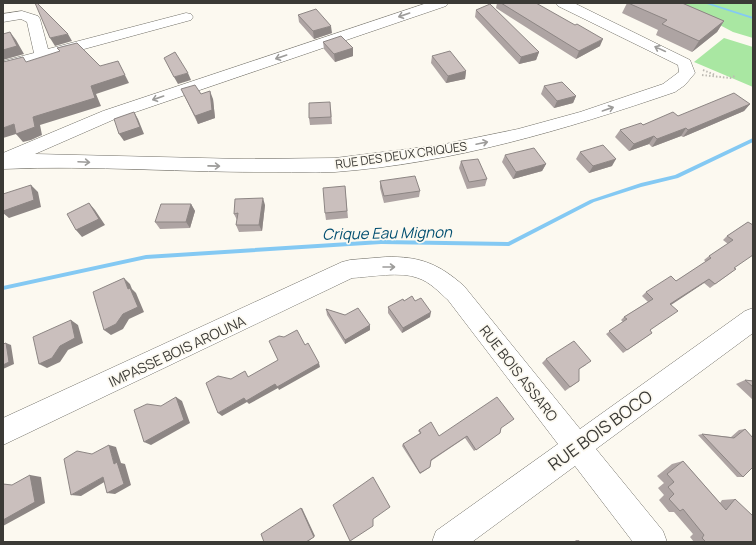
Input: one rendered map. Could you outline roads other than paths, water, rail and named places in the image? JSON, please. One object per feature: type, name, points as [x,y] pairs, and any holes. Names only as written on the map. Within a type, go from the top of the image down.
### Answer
[{"type":"street","name":"RUE DES DEUX CRIQUES","points":[[3,161],[51,138],[109,115],[441,3]]},
{"type":"street","name":"RUE DES DEUX CRIQUES","points":[[3,161],[52,160],[242,166],[327,165],[440,152],[518,135],[586,116],[669,88],[680,82],[687,73],[685,63],[563,3]]},
{"type":"street","points":[[3,18],[22,15],[30,16],[36,26],[42,56]]},
{"type":"street","points":[[3,66],[186,17]]},
{"type":"street","points":[[51,138],[52,160]]},
{"type":"street","name":"RUE BOIS ASSARO","points":[[350,269],[387,267],[420,268],[440,278],[456,293],[652,542]]},
{"type":"street","name":"IMPASSE BOIS AROUNA","points":[[3,432],[350,269]]},
{"type":"street","name":"RUE BOIS BOCO","points":[[447,542],[753,319]]},
{"type":"waterway","points":[[706,3],[753,18]]},
{"type":"waterway","name":"Crique Eau Mignon","points":[[3,288],[146,257],[381,242],[509,244],[592,201],[641,185],[676,177],[753,140]]}]
